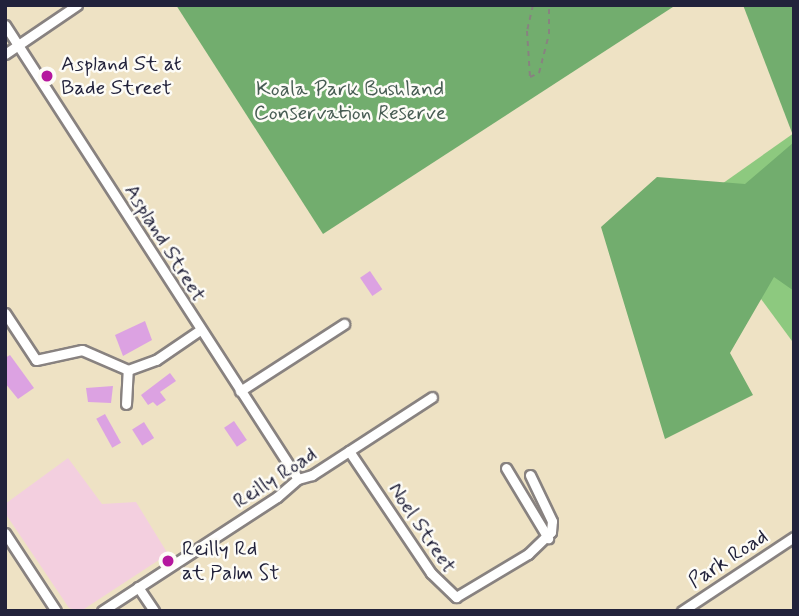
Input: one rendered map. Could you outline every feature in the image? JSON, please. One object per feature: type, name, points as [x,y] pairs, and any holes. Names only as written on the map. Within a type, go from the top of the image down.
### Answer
[{"type":"street","points":[[5,54],[77,5]]},
{"type":"street","name":"Aspland Street","points":[[5,25],[298,479]]},
{"type":"street","points":[[5,313],[36,360],[82,350],[128,370],[156,360],[200,330]]},
{"type":"street","points":[[240,391],[344,324]]},
{"type":"street","points":[[126,404],[128,370]]},
{"type":"street","name":"Reilly Road","points":[[102,611],[277,497],[298,479],[312,475],[432,397]]},
{"type":"street","name":"Noel Street","points":[[349,451],[450,596],[475,589],[548,538]]},
{"type":"street","points":[[506,468],[548,538]]},
{"type":"street","points":[[530,475],[552,521],[548,538]]},
{"type":"street","points":[[5,533],[55,611]]},
{"type":"street","name":"Park Road","points":[[682,611],[794,537]]},
{"type":"street","points":[[138,587],[154,611]]},
{"type":"path","points":[[533,5],[527,31],[530,77],[539,73],[549,33],[549,5]]},
{"type":"shaded area","points":[[68,458],[102,504],[136,502],[168,554],[81,611],[69,608],[5,513],[5,504]]},
{"type":"green space","name":"Koala Park Bushland Conservation Reserve","points":[[176,5],[676,5],[323,234]]},
{"type":"green space","points":[[743,5],[794,5],[794,138]]},
{"type":"green space","points":[[794,133],[794,340],[792,341],[692,205]]},
{"type":"green space","points":[[794,142],[794,291],[774,277],[730,353],[753,395],[665,439],[601,227],[657,177],[745,184]]},
{"type":"building","points":[[370,271],[382,289],[372,296],[360,278]]},
{"type":"building","points":[[145,321],[152,340],[123,356],[115,335]]},
{"type":"building","points":[[10,355],[34,388],[18,399],[5,383],[5,358]]},
{"type":"building","points":[[170,373],[176,381],[160,392],[166,400],[157,406],[153,402],[148,405],[141,395]]},
{"type":"building","points":[[113,386],[111,403],[88,402],[86,388]]},
{"type":"building","points":[[105,414],[121,443],[112,448],[96,419]]},
{"type":"building","points":[[234,421],[247,440],[237,447],[224,428]]},
{"type":"building","points":[[144,422],[154,438],[142,446],[132,429]]},
{"type":"place","name":"Aspland St at Bade Street","points":[[47,76]]},
{"type":"place","name":"Reilly Rd at Palm St","points":[[168,561]]}]
